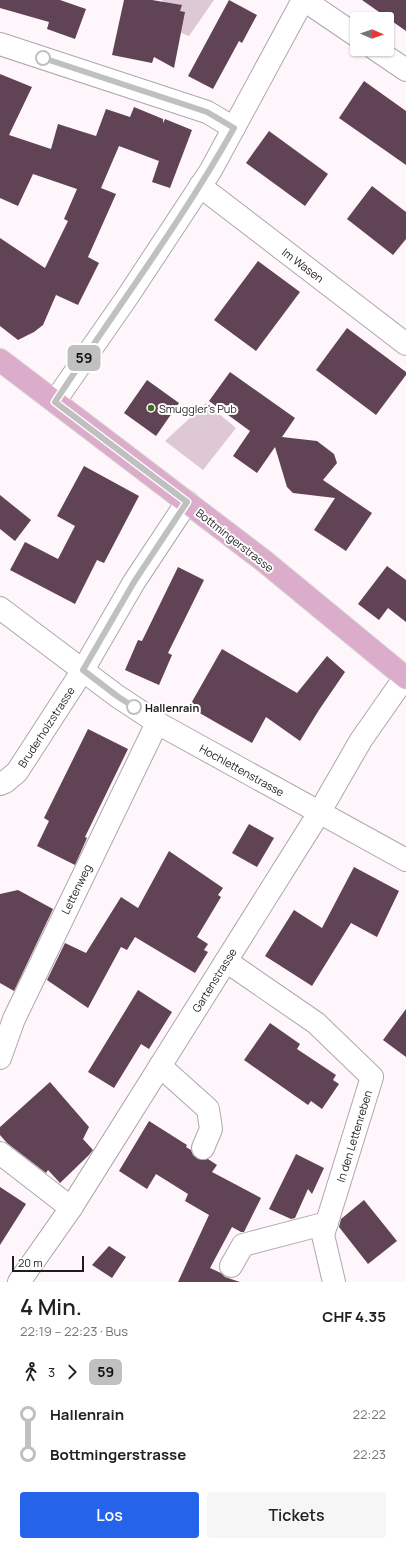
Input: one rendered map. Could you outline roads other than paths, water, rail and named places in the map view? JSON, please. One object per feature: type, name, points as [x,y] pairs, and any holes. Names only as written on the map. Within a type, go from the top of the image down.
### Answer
[{"type":"main road","name":"Bottmingerstrasse","points":[[0,360],[264,561],[406,677]]},
{"type":"street","points":[[55,402],[128,296],[211,170],[304,0],[350,31]]},
{"type":"street","points":[[0,44],[207,112],[234,128]]},
{"type":"street","points":[[385,56],[406,70]]},
{"type":"street","name":"Im Wasen","points":[[200,186],[406,344]]},
{"type":"street","name":"Bruderholzstrasse","points":[[0,784],[5,782],[17,772],[83,670],[134,582],[187,502]]},
{"type":"street","points":[[0,608],[83,670]]},
{"type":"street","name":"Hochlettenstrasse","points":[[83,670],[117,696],[157,723],[406,860]]},
{"type":"street","name":"Gartenstrasse","points":[[19,1282],[71,1208],[319,813],[361,740],[406,677]]},
{"type":"street","name":"Lettenweg","points":[[0,1058],[14,1019],[157,723]]},
{"type":"street","name":"In den Lettenreben","points":[[226,961],[316,1023],[372,1077],[323,1235],[334,1282]]},
{"type":"street","points":[[160,1066],[208,1109],[211,1129],[203,1148]]},
{"type":"street","points":[[0,1153],[71,1208]]},
{"type":"street","points":[[231,1266],[243,1245],[327,1223]]},
{"type":"place","name":"Smuggler's Pub","points":[[151,408]]},
{"type":"place","name":"Hallenrain","points":[[134,707]]}]
